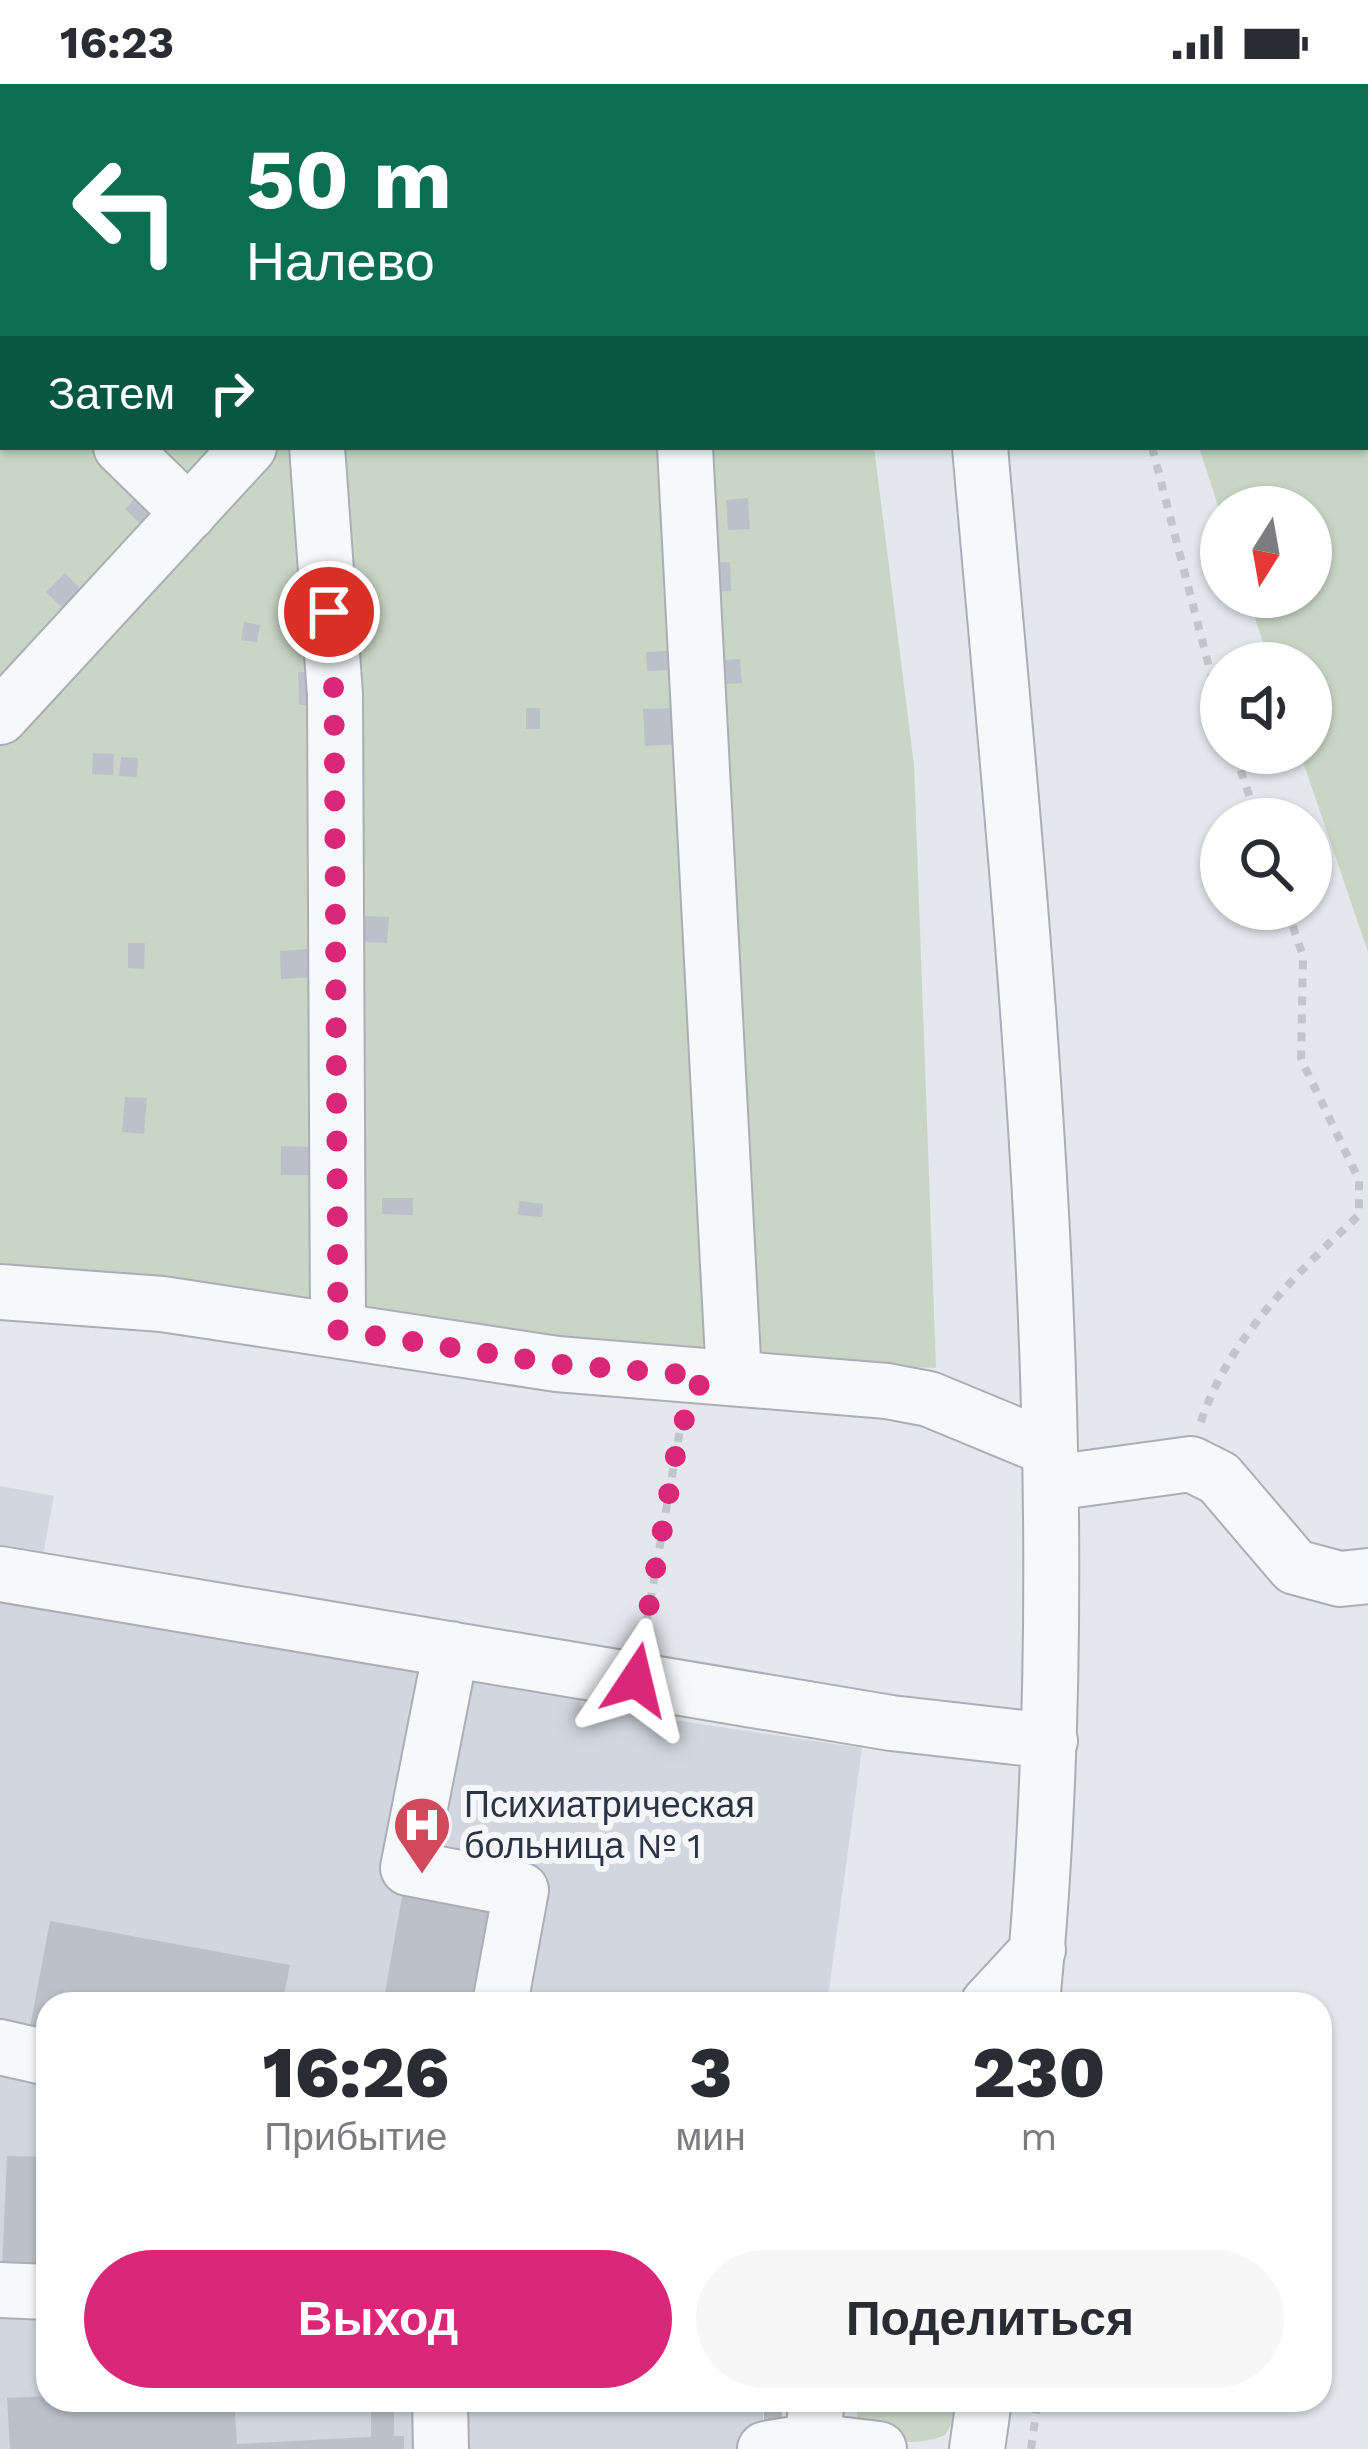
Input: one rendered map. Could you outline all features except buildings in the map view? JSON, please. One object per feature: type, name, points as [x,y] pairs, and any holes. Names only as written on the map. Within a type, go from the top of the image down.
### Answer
[{"type":"street","points":[[124,450],[189,513]]},
{"type":"street","points":[[1,714],[246,450]]},
{"type":"street","points":[[317,450],[334,695],[338,1330]]},
{"type":"street","points":[[685,450],[718,1377]]},
{"type":"street","points":[[980,450],[1039,1147],[1051,1466],[1050,1741],[1033,1992]]},
{"type":"street","points":[[0,1292],[162,1304],[557,1364],[887,1391],[929,1399],[1051,1466],[1190,1464],[1219,1478],[1295,1568],[1340,1579],[1368,1576]]},
{"type":"street","points":[[0,1574],[891,1723],[1050,1741]]},
{"type":"street","points":[[451,1649],[408,1868],[521,1890],[502,1992]]},
{"type":"street","points":[[999,1992],[1038,1950]]},
{"type":"street","points":[[0,2047],[36,2055]]},
{"type":"street","points":[[0,2290],[36,2292]]},
{"type":"street","points":[[440,2412],[441,2449]]},
{"type":"street","points":[[977,2449],[982,2412]]},
{"type":"street","points":[[798,2430],[879,2449]]},
{"type":"path","points":[[1153,450],[1203,642]]},
{"type":"path","points":[[1190,1464],[1203,1415],[1243,1340],[1308,1262],[1359,1215],[1359,1180],[1301,1059],[1304,956],[1295,930]]},
{"type":"path","points":[[636,1680],[680,1430],[718,1377]]},
{"type":"path","points":[[1031,2449],[1036,2412]]},
{"type":"shaded area","name":"Психиатрическая больница № 1","points":[[0,1486],[54,1496],[42,1560],[586,1645],[580,1706],[862,1748],[829,1992],[36,1992],[36,2412],[763,2412],[763,2430],[774,2449],[0,2449]]},
{"type":"green space","points":[[0,450],[874,450],[914,765],[936,1368],[556,1353],[0,1281]]},
{"type":"green space","points":[[1200,450],[1368,450],[1368,952],[1332,847],[1332,798],[1315,798],[1307,774],[1332,774],[1332,642],[1263,642],[1255,618],[1332,618],[1332,486],[1212,486]]},
{"type":"green space","points":[[858,2412],[953,2412],[945,2435],[936,2439],[886,2440],[856,2426]]},
{"type":"place","name":"Психиатрическая больница № 1","points":[[422,1876]]},
{"type":"route","points":[[329,612],[334,695],[338,1330],[557,1364],[703,1376],[680,1430],[636,1680]]}]
